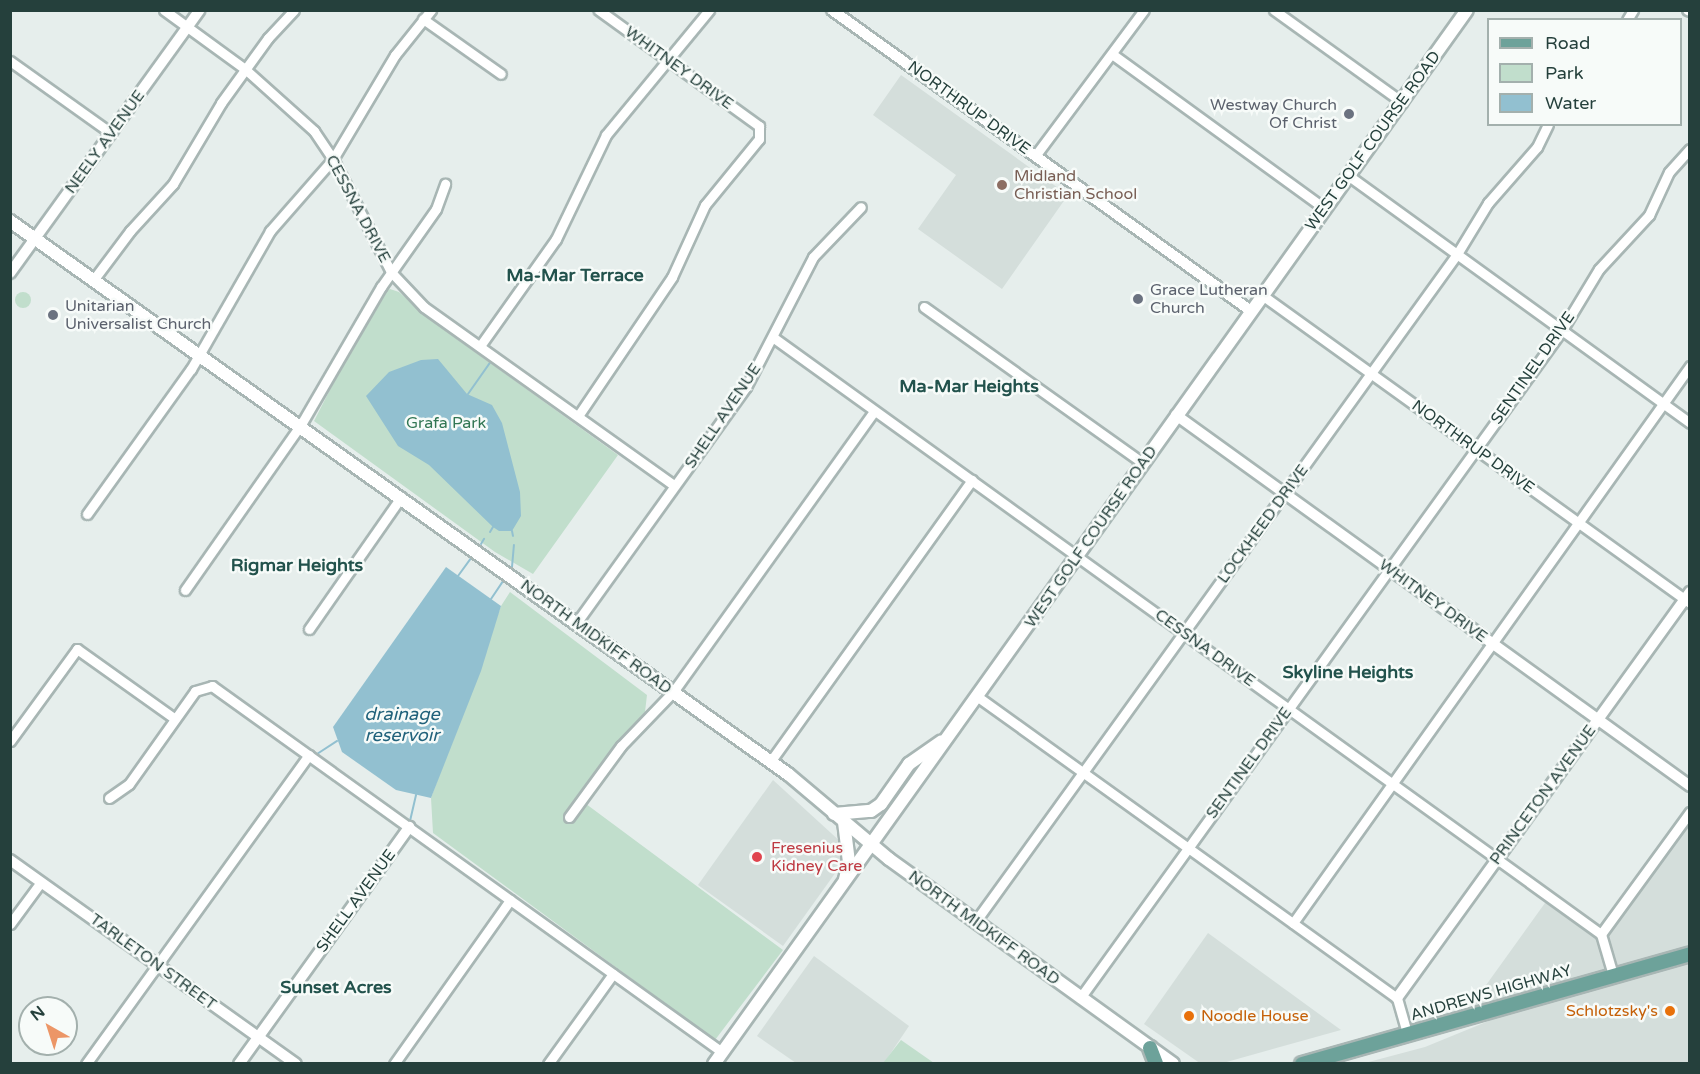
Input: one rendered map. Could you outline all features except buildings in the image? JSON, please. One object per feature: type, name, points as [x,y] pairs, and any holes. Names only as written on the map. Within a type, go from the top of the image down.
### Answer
[{"type":"main road","name":"WEST GOLF COURSE ROAD","points":[[714,1064],[845,884],[1176,415],[1467,10]]},
{"type":"main road","name":"NORTH MIDKIFF ROAD","points":[[10,221],[199,352],[577,622],[770,762],[872,846],[1173,1064]]},
{"type":"main road","points":[[845,884],[849,862],[839,818],[872,811],[881,804],[909,764],[949,737]]},
{"type":"main road","name":"ANDREWS HIGHWAY","points":[[1302,1064],[1689,954]]},
{"type":"main road","points":[[1150,1048],[1156,1064]]},
{"type":"street","name":"CESSNA DRIVE","points":[[164,10],[245,69],[314,131],[333,159],[391,272],[424,307],[674,485]]},
{"type":"street","name":"NEELY AVENUE","points":[[10,273],[200,10]]},
{"type":"street","points":[[94,279],[130,231],[173,184],[245,69],[294,10]]},
{"type":"street","points":[[87,514],[191,369],[270,231],[333,159],[395,55],[431,10]]},
{"type":"street","name":"WHITNEY DRIVE","points":[[578,416],[666,286],[705,205],[759,139],[759,126],[599,10]]},
{"type":"street","points":[[480,346],[556,240],[606,135],[670,61],[709,10]]},
{"type":"street","name":"NORTHRUP DRIVE","points":[[832,10],[1251,311]]},
{"type":"street","points":[[1035,156],[1144,10]]},
{"type":"street","points":[[1274,10],[1402,102]]},
{"type":"street","points":[[423,19],[501,74]]},
{"type":"street","points":[[1112,54],[1325,208]]},
{"type":"street","points":[[10,61],[111,133]]},
{"type":"street","name":"LOCKHEED DRIVE","points":[[975,922],[1457,254],[1488,203],[1537,147],[1547,126]]},
{"type":"street","name":"SENTINEL DRIVE","points":[[1080,998],[1562,330],[1599,269],[1649,215],[1669,172],[1689,149]]},
{"type":"street","points":[[1348,176],[1689,423]]},
{"type":"street","points":[[185,590],[300,426],[391,272],[436,209],[445,184]]},
{"type":"street","name":"SHELL AVENUE","points":[[577,622],[746,387],[774,338],[786,305],[813,257],[861,207]]},
{"type":"street","name":"NORTHRUP DRIVE","points":[[1262,295],[1580,524],[1688,598]]},
{"type":"street","points":[[924,307],[1143,463]]},
{"type":"street","name":"CESSNA DRIVE","points":[[774,338],[1601,934]]},
{"type":"street","points":[[1293,923],[1580,524],[1689,366]]},
{"type":"street","points":[[569,817],[621,746],[673,692],[874,411]]},
{"type":"street","name":"WHITNEY DRIVE","points":[[1176,415],[1689,786]]},
{"type":"street","points":[[770,762],[972,480]]},
{"type":"street","points":[[309,628],[401,497]]},
{"type":"street","name":"PRINCETON AVENUE","points":[[1397,998],[1597,719],[1688,598]]},
{"type":"street","points":[[10,741],[77,649],[175,719]]},
{"type":"street","points":[[110,798],[129,784],[175,719],[202,687],[212,686],[722,1052]]},
{"type":"street","points":[[978,697],[1397,998],[1407,1034]]},
{"type":"street","points":[[86,1064],[309,755]]},
{"type":"street","points":[[1613,975],[1601,934],[1689,812]]},
{"type":"street","name":"SHELL AVENUE","points":[[239,1064],[409,827]]},
{"type":"street","name":"TARLETON STREET","points":[[10,860],[296,1064]]},
{"type":"street","points":[[10,924],[41,882]]},
{"type":"street","points":[[394,1064],[510,900]]},
{"type":"street","points":[[548,1064],[613,974]]},
{"type":"shaded area","name":"Midland Christian School","points":[[901,75],[1068,195],[1002,289],[918,229],[956,175],[873,115]]},
{"type":"shaded area","points":[[773,780],[843,844],[846,858],[783,946],[698,885]]},
{"type":"shaded area","points":[[1689,813],[1689,1063],[1361,1064],[1425,1047],[1574,986],[1466,1013],[1550,896],[1601,934]]},
{"type":"shaded area","points":[[1208,933],[1341,1030],[1223,1063],[1201,1064],[1144,1024]]},
{"type":"shaded area","points":[[814,956],[909,1026],[884,1063],[796,1063],[757,1036]]},
{"type":"green space","name":"Grafa Park","points":[[390,289],[399,292],[432,321],[618,455],[533,574],[495,552],[314,421],[358,335],[382,294]]},
{"type":"green space","points":[[20,292],[26,292],[31,300],[29,306],[20,308],[15,303],[15,297]]},
{"type":"green space","points":[[510,592],[647,695],[645,712],[615,745],[578,798],[783,950],[715,1040],[433,833],[431,798],[501,606]]},
{"type":"green space","points":[[901,1040],[934,1063],[883,1063]]},
{"type":"water","points":[[438,359],[467,394],[492,405],[502,423],[520,492],[521,516],[512,531],[499,531],[493,527],[429,465],[398,446],[366,396],[389,372],[421,360]]},
{"type":"water","name":"drainage reservoir","points":[[446,567],[501,606],[481,671],[431,798],[396,790],[342,752],[333,727]]},
{"type":"waterway","points":[[468,394],[490,362]]},
{"type":"waterway","points":[[490,532],[493,527]]},
{"type":"waterway","points":[[512,531],[513,536]]},
{"type":"waterway","points":[[481,544],[484,539]]},
{"type":"waterway","points":[[512,567],[514,545]]},
{"type":"waterway","points":[[458,576],[472,557]]},
{"type":"waterway","points":[[491,599],[504,580]]},
{"type":"waterway","points":[[317,754],[337,741]]},
{"type":"waterway","points":[[410,821],[416,795]]},
{"type":"place","name":"Westway Church Of Christ","points":[[1349,114]]},
{"type":"place","name":"Midland Christian School","points":[[1002,185]]},
{"type":"place","name":"Grace Lutheran Church","points":[[1138,299]]},
{"type":"place","name":"Unitarian Universalist Church","points":[[53,315]]},
{"type":"place","name":"Fresenius Kidney Care","points":[[757,857]]},
{"type":"place","name":"Schlotzsky's","points":[[1670,1011]]},
{"type":"place","name":"Noodle House","points":[[1189,1016]]},
{"type":"district","name":"Ma-Mar Terrace","points":[[575,275]]},
{"type":"district","name":"Ma-Mar Heights","points":[[969,386]]},
{"type":"district","name":"Rigmar Heights","points":[[297,565]]},
{"type":"district","name":"Skyline Heights","points":[[1348,672]]},
{"type":"district","name":"Sunset Acres","points":[[336,987]]}]
